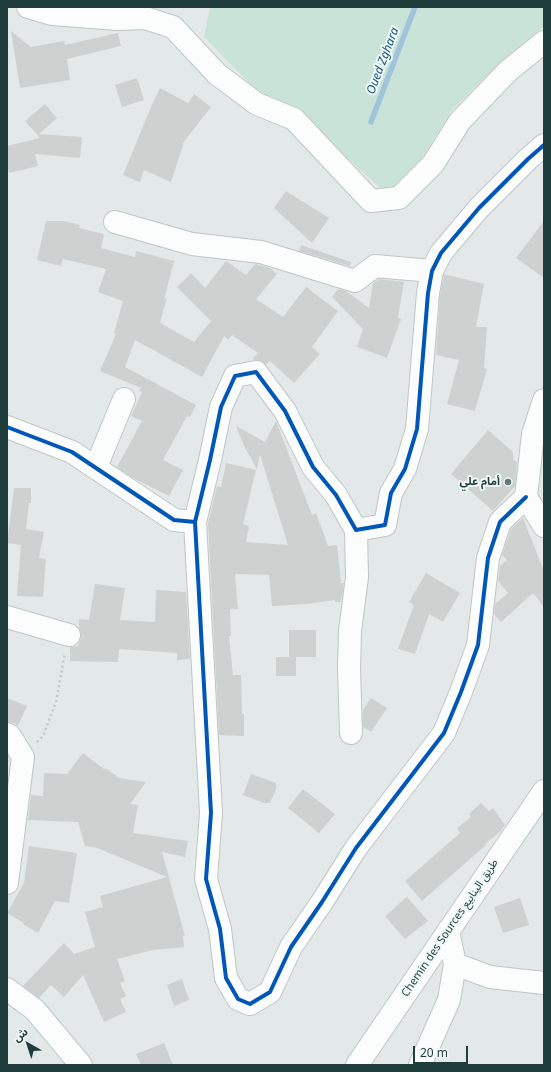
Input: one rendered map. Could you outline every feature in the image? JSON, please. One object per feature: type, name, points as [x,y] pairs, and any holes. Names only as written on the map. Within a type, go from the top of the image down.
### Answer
[{"type":"street","points":[[28,7],[59,14],[117,20],[145,18],[173,27],[217,74],[257,104],[294,119],[371,201],[400,198],[433,164],[460,121],[508,71],[544,42]]},
{"type":"street","points":[[356,530],[385,525],[391,493],[405,469],[417,429],[428,293],[432,271],[441,253],[479,208],[528,159],[544,146]]},
{"type":"street","points":[[115,222],[192,244],[262,252],[355,281],[375,266],[432,271]]},
{"type":"street","points":[[351,733],[349,668],[350,631],[357,577],[356,530],[336,495],[313,466],[285,411],[256,372],[235,376],[221,407],[195,522],[211,813],[206,879],[220,928],[226,978],[238,999],[250,1004],[270,992],[291,947],[322,902],[356,848],[444,733],[478,645],[488,558],[500,522],[526,497]]},
{"type":"street","points":[[96,467],[124,399]]},
{"type":"street","points":[[543,405],[533,434],[526,497],[544,525]]},
{"type":"street","points":[[7,427],[72,452],[174,520],[195,522]]},
{"type":"street","points":[[7,617],[69,635]]},
{"type":"street","points":[[7,734],[10,736],[23,757],[7,883]]},
{"type":"street","name":"Chemin des Sources طريق الينابيع","points":[[357,1065],[544,791]]},
{"type":"street","points":[[420,1065],[449,1000],[455,964],[448,931]]},
{"type":"street","points":[[455,964],[490,977],[544,983]]},
{"type":"street","points":[[7,989],[35,1010],[81,1065]]},
{"type":"path","points":[[23,757],[43,736],[56,702],[69,635]]},
{"type":"green space","points":[[210,7],[544,7],[544,26],[489,73],[452,110],[405,185],[382,190],[313,126],[262,96],[204,37]]},
{"type":"building","points":[[11,31],[31,47],[64,41],[65,45],[118,33],[121,46],[67,59],[70,80],[20,88]]},
{"type":"building","points":[[137,78],[144,100],[122,107],[115,85]]},
{"type":"building","points":[[160,88],[188,103],[194,94],[211,107],[182,144],[183,145],[171,182],[144,170],[140,182],[123,175]]},
{"type":"building","points":[[45,104],[57,118],[39,134],[82,137],[80,158],[35,154],[38,166],[9,173],[7,163],[7,146],[40,138],[25,121]]},
{"type":"building","points":[[286,191],[329,218],[312,243],[274,208]]},
{"type":"building","points":[[46,221],[64,221],[80,225],[79,228],[104,234],[101,248],[135,257],[136,251],[174,261],[160,323],[194,342],[211,321],[177,287],[191,273],[205,288],[226,261],[246,275],[255,264],[270,268],[277,274],[256,299],[283,317],[306,287],[338,311],[312,347],[320,354],[294,383],[270,361],[266,365],[261,361],[254,360],[253,358],[258,353],[232,335],[228,340],[224,336],[202,377],[135,340],[125,367],[196,405],[190,417],[187,416],[163,460],[183,470],[169,496],[133,478],[117,467],[142,421],[131,416],[142,392],[139,390],[141,388],[100,371],[116,334],[114,333],[123,301],[98,292],[106,269],[63,259],[61,266],[37,260]]},
{"type":"building","points":[[544,221],[544,278],[516,258]]},
{"type":"building","points":[[301,245],[351,262],[350,266],[299,251]]},
{"type":"building","points":[[444,274],[484,284],[476,327],[487,327],[484,368],[487,369],[475,411],[447,404],[459,360],[436,355],[440,295]]},
{"type":"building","points":[[379,279],[404,282],[398,318],[401,319],[387,358],[357,347],[363,329],[332,297],[338,289],[346,291],[369,308],[373,283]]},
{"type":"building","points":[[276,421],[312,515],[316,513],[328,546],[337,545],[341,583],[344,583],[341,602],[335,602],[335,600],[307,604],[272,606],[269,575],[235,574],[238,609],[230,609],[231,636],[229,636],[233,675],[241,675],[244,736],[219,735],[208,523],[217,486],[221,487],[226,463],[256,470],[243,524],[249,526],[246,542],[288,545],[260,455],[257,469],[244,446],[236,426],[265,442]]},
{"type":"building","points":[[488,430],[513,452],[513,460],[517,462],[515,486],[493,511],[451,474]]},
{"type":"building","points":[[14,488],[31,488],[31,503],[29,503],[26,529],[44,532],[39,558],[46,559],[43,597],[17,596],[21,545],[7,543]]},
{"type":"building","points":[[523,518],[544,571],[544,607],[533,593],[501,622],[494,614],[495,604],[508,593],[498,581],[500,566],[507,560],[502,555],[511,529]]},
{"type":"building","points":[[426,573],[460,593],[443,622],[429,614],[415,654],[398,649],[414,605],[409,602]]},
{"type":"building","points":[[95,584],[125,588],[120,620],[155,622],[156,590],[186,592],[190,659],[177,660],[177,653],[119,649],[118,662],[70,661],[70,647],[78,646],[81,638],[79,619],[89,620]]},
{"type":"building","points":[[289,630],[316,630],[316,657],[296,657],[296,676],[276,676],[276,657],[289,657]]},
{"type":"building","points":[[7,698],[27,706],[18,726],[14,723],[7,722]]},
{"type":"building","points":[[371,698],[387,708],[371,732],[363,727],[363,710]]},
{"type":"building","points":[[83,753],[119,778],[146,782],[130,804],[138,805],[133,833],[188,841],[185,857],[162,852],[185,936],[183,936],[184,947],[153,950],[117,959],[125,981],[120,983],[126,996],[120,999],[126,1012],[104,1022],[83,975],[64,997],[51,985],[39,998],[23,986],[64,943],[74,954],[95,947],[85,912],[103,907],[100,896],[167,877],[97,848],[85,846],[78,822],[28,820],[31,795],[43,796],[44,773],[67,774]]},
{"type":"building","points":[[251,774],[276,783],[276,789],[270,803],[264,803],[243,795]]},
{"type":"building","points":[[303,789],[335,814],[319,833],[288,808]]},
{"type":"building","points":[[481,803],[489,811],[493,808],[505,825],[501,831],[485,844],[486,845],[422,901],[405,881],[460,833],[457,828],[471,817],[469,814]]},
{"type":"building","points":[[29,846],[77,853],[69,903],[55,901],[38,933],[7,913],[24,883]]},
{"type":"building","points":[[407,897],[428,921],[405,939],[385,916]]},
{"type":"building","points":[[520,898],[529,925],[503,933],[494,907]]},
{"type":"building","points":[[182,979],[189,1000],[174,1006],[167,985]]},
{"type":"building","points":[[164,1043],[173,1065],[141,1065],[136,1054]]},
{"type":"waterway","name":"Oued Zghara","points":[[371,122],[415,7]]},
{"type":"cycle path","points":[[7,427],[72,452],[174,520],[195,522],[221,407],[235,376],[256,372],[285,411],[313,467],[336,495],[356,530],[385,525],[391,493],[405,469],[417,429],[428,293],[432,271],[441,253],[479,208],[544,145]]},
{"type":"cycle path","points":[[195,522],[211,813],[206,879],[220,929],[226,978],[238,999],[250,1004],[270,992],[291,947],[322,902],[356,848],[444,733],[478,645],[488,558],[500,522],[526,497]]},
{"type":"place","name":"أمام علي","points":[[508,482]]}]
